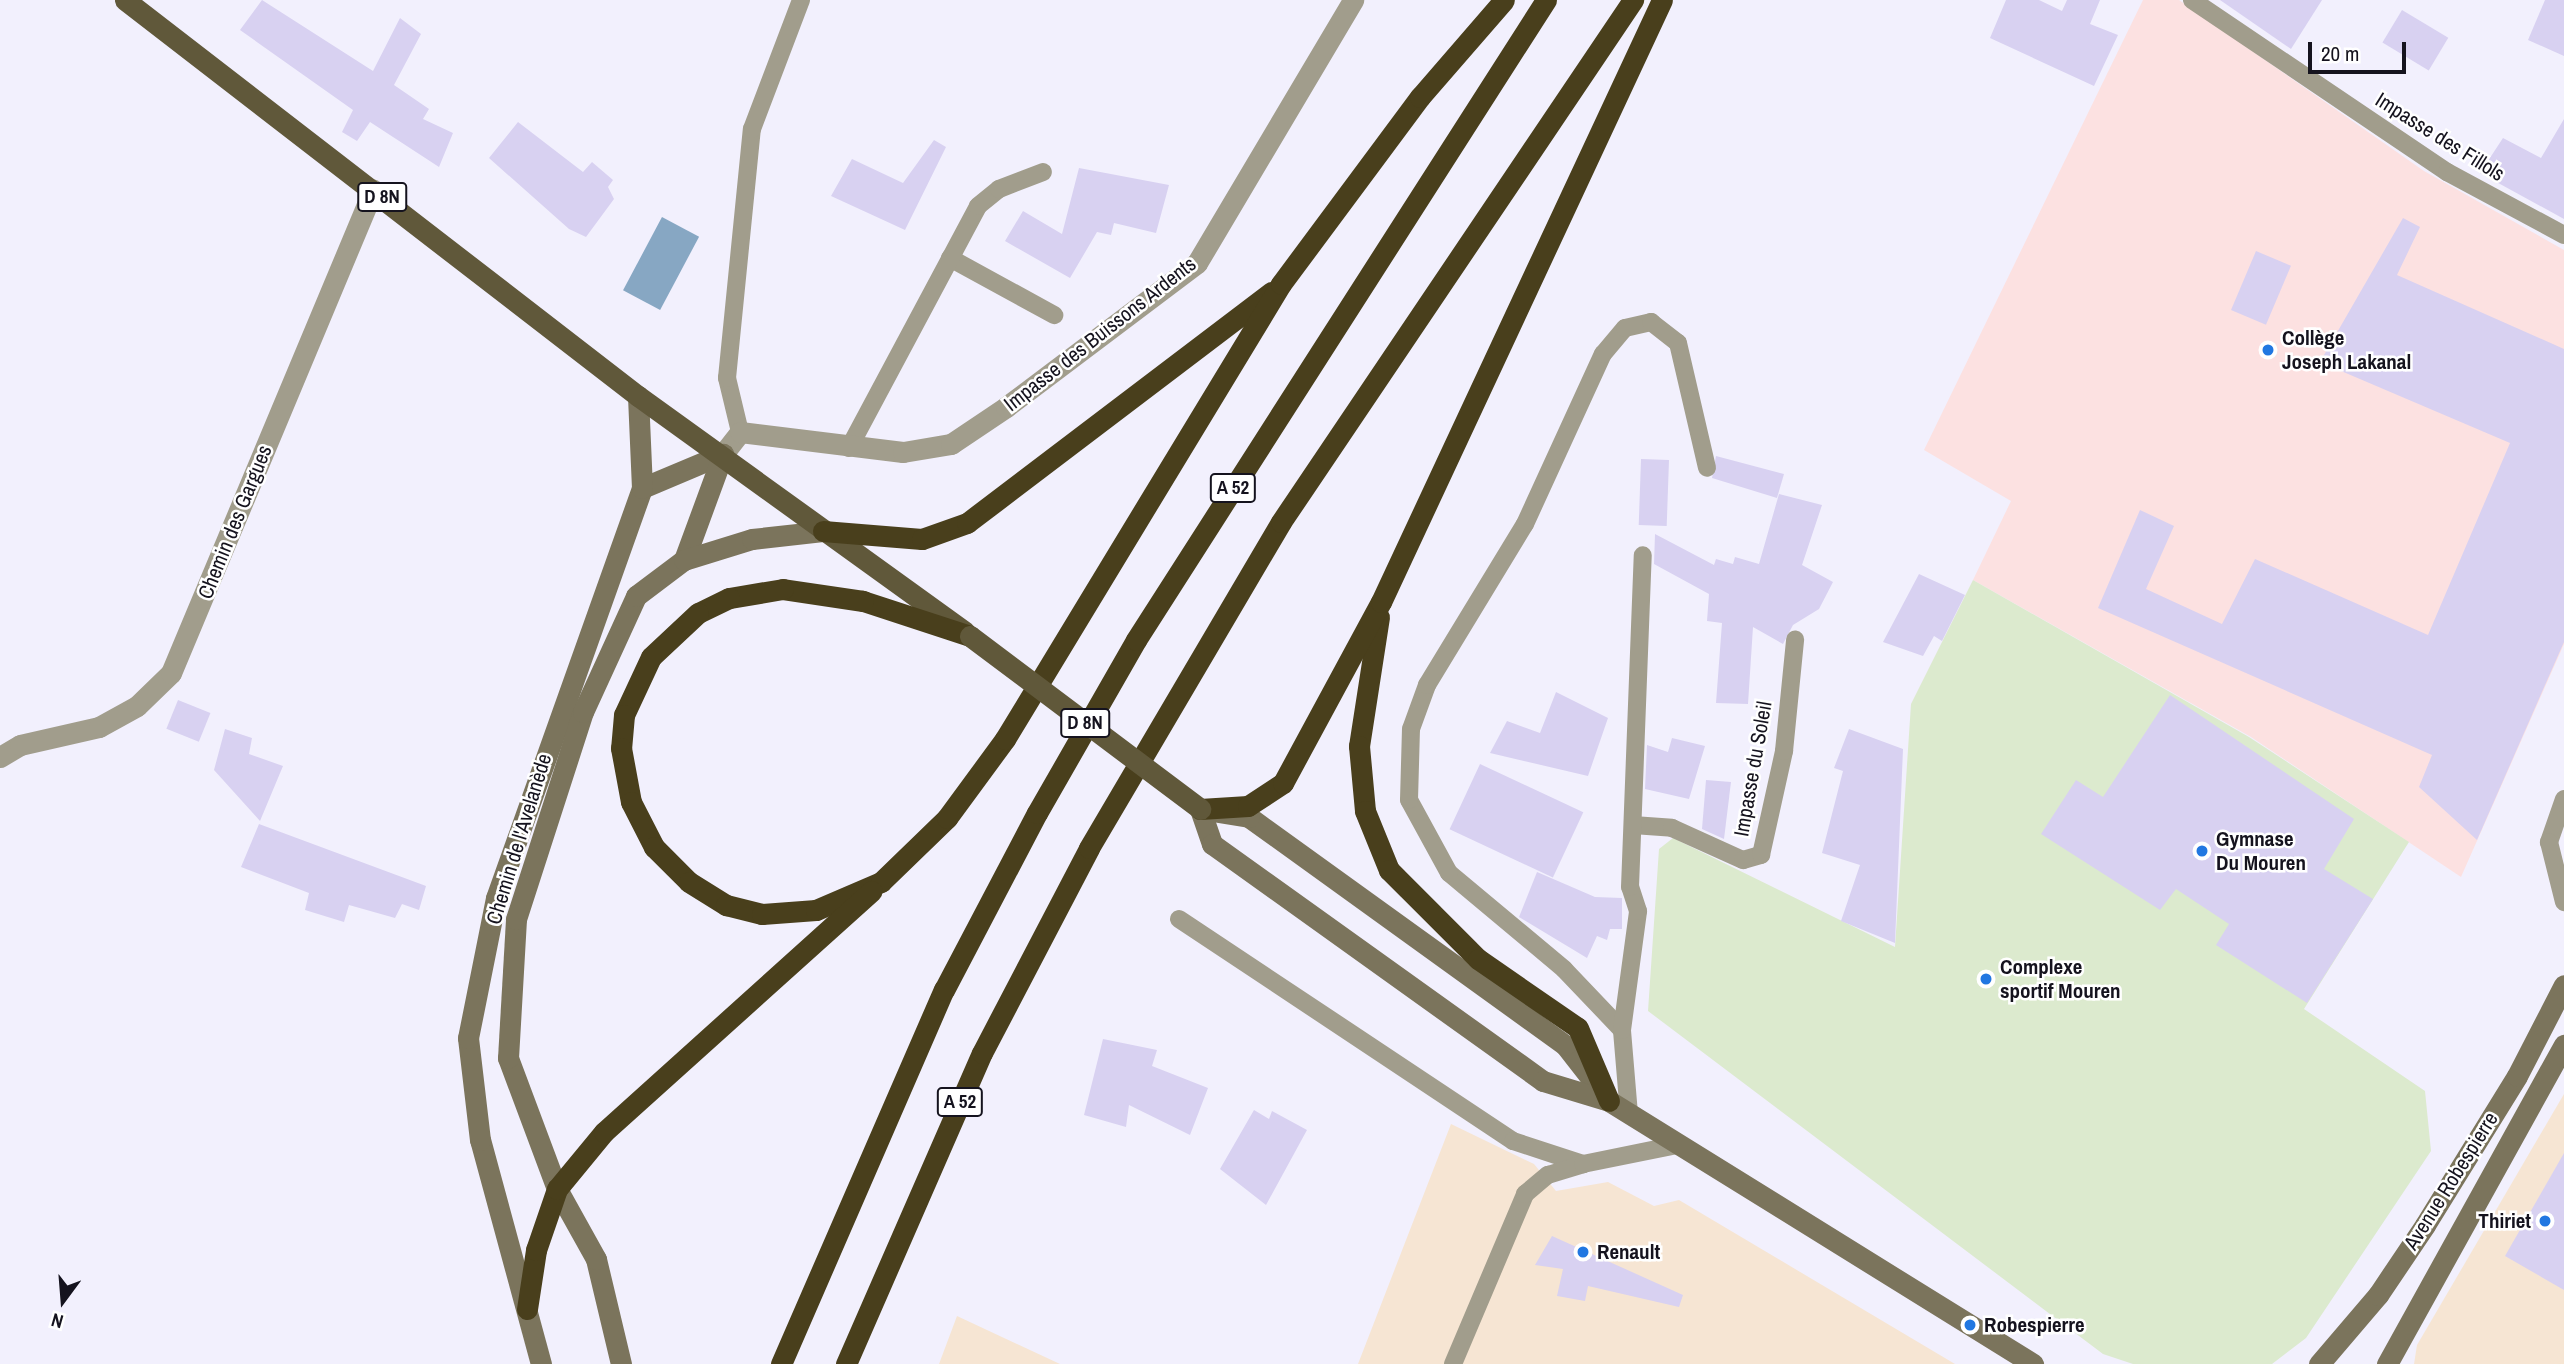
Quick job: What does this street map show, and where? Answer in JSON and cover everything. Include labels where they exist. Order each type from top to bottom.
[{"type":"highway","points":[[527,1309],[536,1250],[557,1189],[604,1132],[881,882],[947,818],[1005,739],[1281,284],[1420,97],[1504,0]]},
{"type":"highway","name":"A 52","points":[[781,1364],[944,990],[1037,813],[1136,640],[1546,0]]},
{"type":"highway","name":"A 52","points":[[846,1364],[982,1053],[1089,848],[1281,522],[1633,0]]},
{"type":"highway","points":[[1200,809],[1248,806],[1283,783],[1381,602],[1662,0]]},
{"type":"highway","points":[[823,531],[922,539],[967,523],[1281,284]]},
{"type":"highway","points":[[881,882],[816,910],[762,914],[726,905],[689,882],[654,847],[631,802],[621,748],[624,715],[651,657],[672,634],[729,598],[783,589],[863,601],[970,636]]},
{"type":"highway","points":[[1381,602],[1359,746],[1365,811],[1390,870],[1478,959],[1578,1028],[1609,1101]]},
{"type":"main road","name":"D 8N","points":[[125,0],[638,396],[723,454],[1200,809],[1249,817],[1565,1045],[1609,1101]]},
{"type":"main road","name":"Chemin de l'Avelanède","points":[[541,1364],[480,1140],[468,1038],[496,898],[642,488],[638,396]]},
{"type":"main road","points":[[642,488],[723,454]]},
{"type":"main road","points":[[684,560],[723,454]]},
{"type":"main road","name":"Chemin de l'Avelanède","points":[[621,1364],[596,1259],[557,1189],[508,1058],[516,919],[606,654],[636,596],[684,560],[752,539],[823,531]]},
{"type":"main road","name":"D 8N","points":[[1200,809],[1212,844],[1543,1081],[1609,1101],[2033,1364]]},
{"type":"main road","name":"Avenue Robespierre","points":[[2319,1364],[2378,1295],[2425,1225],[2517,1076],[2564,985]]},
{"type":"main road","name":"Avenue Robespierre","points":[[2387,1364],[2564,1045]]},
{"type":"street","name":"Impasse des Buissons Ardents","points":[[740,432],[849,448],[903,452],[951,443],[1197,263],[1353,0]]},
{"type":"street","name":"Chemin des Gargues","points":[[0,757],[20,745],[99,727],[144,700],[170,673],[373,190]]},
{"type":"street","points":[[723,454],[740,432]]},
{"type":"lane","points":[[740,432],[727,378],[752,129],[801,0]]},
{"type":"lane","name":"Impasse des Fillols","points":[[2192,0],[2447,172],[2564,235]]},
{"type":"lane","points":[[849,448],[978,206],[999,190],[1043,172]]},
{"type":"lane","points":[[950,258],[1054,315]]},
{"type":"lane","points":[[1622,1030],[1564,969],[1449,873],[1409,800],[1411,729],[1427,685],[1525,524],[1603,354],[1625,328],[1651,322],[1678,343],[1707,468]]},
{"type":"lane","points":[[1629,1114],[1622,1030],[1638,911],[1630,887],[1643,555]]},
{"type":"lane","name":"Impasse du Soleil","points":[[1633,825],[1671,828],[1743,860],[1761,855],[1784,751],[1795,640]]},
{"type":"lane","points":[[2564,799],[2549,842],[2564,902]]},
{"type":"lane","points":[[1179,919],[1513,1141],[1583,1164]]},
{"type":"lane","points":[[1453,1364],[1525,1194],[1548,1175],[1583,1164],[1676,1145]]},
{"type":"shaded area","name":"Collège Joseph Lakanal","points":[[2143,0],[2179,0],[2424,171],[2564,250],[2564,644],[2461,877],[2251,737],[1973,580],[2011,501],[1924,450]]},
{"type":"shaded area","points":[[2564,1094],[2564,1364],[2414,1364],[2417,1345]]},
{"type":"shaded area","name":"Renault","points":[[1451,1124],[1534,1164],[1556,1191],[1608,1182],[1654,1206],[1679,1200],[1955,1364],[1358,1364]]},
{"type":"shaded area","points":[[957,1316],[1060,1364],[939,1364]]},
{"type":"green space","name":"Complexe sportif Mouren","points":[[1973,580],[2249,737],[2409,842],[2304,1009],[2425,1091],[2431,1151],[2306,1338],[2272,1364],[2133,1364],[2103,1354],[1648,1011],[1659,849],[1673,838],[1895,947],[1911,704]]},
{"type":"water","points":[[662,217],[699,237],[660,310],[623,290]]},
{"type":"building","points":[[262,0],[373,71],[400,18],[421,34],[394,85],[429,109],[423,119],[453,133],[439,167],[370,122],[357,141],[342,132],[353,110],[240,30]]},
{"type":"building","points":[[2006,0],[2039,0],[2062,11],[2067,0],[2100,0],[2090,24],[2118,35],[2094,86],[1990,38]]},
{"type":"building","points":[[2220,0],[2322,0],[2291,49]]},
{"type":"building","points":[[2545,0],[2564,0],[2564,56],[2528,40]]},
{"type":"building","points":[[2402,10],[2448,38],[2429,70],[2382,43]]},
{"type":"building","points":[[2564,119],[2564,219],[2480,173],[2503,138],[2541,158]]},
{"type":"building","points":[[518,122],[583,172],[592,162],[613,180],[608,187],[614,199],[586,237],[569,229],[489,158]]},
{"type":"building","points":[[934,140],[946,147],[905,230],[831,196],[852,159],[903,183]]},
{"type":"building","points":[[1079,168],[1169,185],[1156,233],[1114,223],[1111,235],[1097,232],[1070,278],[1005,241],[1023,211],[1062,234]]},
{"type":"building","points":[[2403,218],[2420,227],[2397,275],[2564,349],[2564,642],[2477,840],[2419,787],[2432,755],[2098,608],[2140,510],[2174,526],[2146,589],[2222,624],[2255,559],[2428,635],[2510,443],[2320,362]]},
{"type":"building","points":[[2256,251],[2291,266],[2266,325],[2231,310]]},
{"type":"building","points":[[1716,456],[1784,474],[1777,498],[1712,478]]},
{"type":"building","points":[[1641,459],[1669,460],[1667,526],[1639,525]]},
{"type":"building","points":[[1779,494],[1822,505],[1802,565],[1833,582],[1819,609],[1793,625],[1783,644],[1753,627],[1748,704],[1716,703],[1722,623],[1707,621],[1709,594],[1654,564],[1655,534],[1714,565],[1716,559],[1733,564],[1735,557],[1759,564]]},
{"type":"building","points":[[1919,574],[1965,595],[1942,641],[1934,636],[1923,656],[1883,642]]},
{"type":"building","points":[[1556,692],[1608,718],[1588,776],[1490,753],[1507,721],[1540,733]]},
{"type":"building","name":"Gymnase Du Mouren","points":[[2170,695],[2354,819],[2324,869],[2373,899],[2307,1003],[2216,945],[2229,924],[2176,889],[2160,910],[2041,834],[2076,780],[2103,797]]},
{"type":"building","points":[[178,700],[210,713],[199,742],[166,729]]},
{"type":"building","points":[[225,729],[252,738],[249,754],[283,766],[260,821],[214,770]]},
{"type":"building","points":[[1849,729],[1903,749],[1895,943],[1841,921],[1860,865],[1822,853],[1843,771],[1834,768]]},
{"type":"building","points":[[1672,738],[1705,746],[1689,799],[1645,789],[1647,745],[1668,752]]},
{"type":"building","points":[[1480,764],[1583,812],[1553,877],[1450,829]]},
{"type":"building","points":[[1706,780],[1731,782],[1724,839],[1702,829]]},
{"type":"building","points":[[259,824],[426,886],[419,910],[402,904],[395,918],[349,905],[344,922],[305,910],[309,893],[241,867]]},
{"type":"building","points":[[1537,872],[1595,897],[1622,898],[1622,929],[1610,929],[1607,940],[1597,936],[1587,958],[1519,917]]},
{"type":"building","points":[[1103,1039],[1157,1050],[1152,1066],[1208,1088],[1190,1135],[1129,1105],[1126,1127],[1084,1115]]},
{"type":"building","points":[[1254,1110],[1269,1119],[1272,1111],[1307,1130],[1266,1205],[1220,1169]]},
{"type":"building","name":"Thiriet","points":[[2564,1153],[2564,1290],[2505,1256]]},
{"type":"building","points":[[1552,1236],[1683,1295],[1679,1307],[1588,1286],[1585,1301],[1557,1296],[1563,1269],[1535,1265]]},
{"type":"place","name":"Collège Joseph Lakanal","points":[[2268,350]]},
{"type":"place","name":"Gymnase Du Mouren","points":[[2202,851]]},
{"type":"place","name":"Complexe sportif Mouren","points":[[1986,979]]},
{"type":"place","name":"Thiriet","points":[[2545,1221]]},
{"type":"place","name":"Renault","points":[[1583,1252]]},
{"type":"place","name":"Robespierre","points":[[1970,1325]]}]
